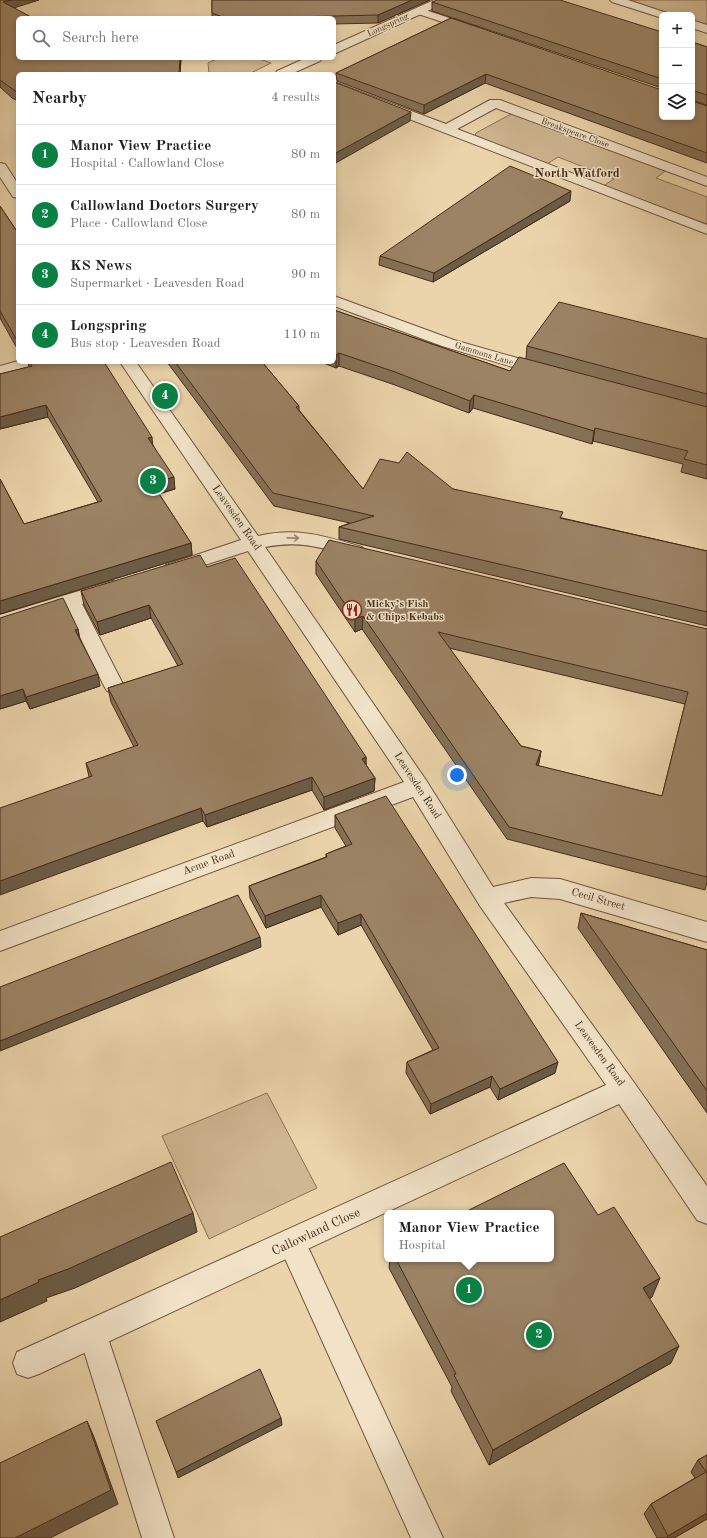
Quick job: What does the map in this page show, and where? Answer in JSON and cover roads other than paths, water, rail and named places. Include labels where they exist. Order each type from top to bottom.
[{"type":"street","name":"Longspring","points":[[336,49],[443,0]]},
{"type":"street","points":[[616,0],[659,14]]},
{"type":"street","points":[[695,25],[707,29]]},
{"type":"street","points":[[293,72],[313,60]]},
{"type":"street","points":[[336,87],[707,230]]},
{"type":"street","name":"Breakspeare Close","points":[[447,129],[495,103],[707,182]]},
{"type":"street","points":[[0,167],[15,185],[0,194]]},
{"type":"street","name":"Gammons Lane","points":[[336,302],[448,343],[554,374]]},
{"type":"street","points":[[0,371],[26,364]]},
{"type":"street","name":"Leavesden Road","points":[[129,364],[254,544],[418,786],[488,899],[624,1089],[707,1210]]},
{"type":"street","points":[[159,573],[254,544],[283,538],[296,537],[373,555]]},
{"type":"street","points":[[0,622],[129,582]]},
{"type":"street","name":"Acme Road","points":[[0,941],[418,786]]},
{"type":"street","name":"Cecil Street","points":[[488,899],[523,887],[560,889],[707,932]]},
{"type":"street","name":"Callowland Close","points":[[28,1363],[93,1335],[593,1105],[624,1089]]},
{"type":"lane","points":[[419,11],[486,34]]},
{"type":"lane","points":[[71,600],[114,686]]},
{"type":"lane","points":[[292,1243],[427,1538]]},
{"type":"lane","points":[[93,1335],[158,1538]]},
{"type":"place","name":"Longspring","points":[[165,396]]},
{"type":"place","name":"KS News","points":[[153,481]]},
{"type":"place","name":"Micky’s Fish & Chips Kebabs","points":[[352,610]]},
{"type":"place","name":"Manor View Practice","points":[[469,1290]]},
{"type":"place","name":"Callowland Doctors Surgery","points":[[539,1335]]},
{"type":"district","name":"North Watford","points":[[577,173]]}]
